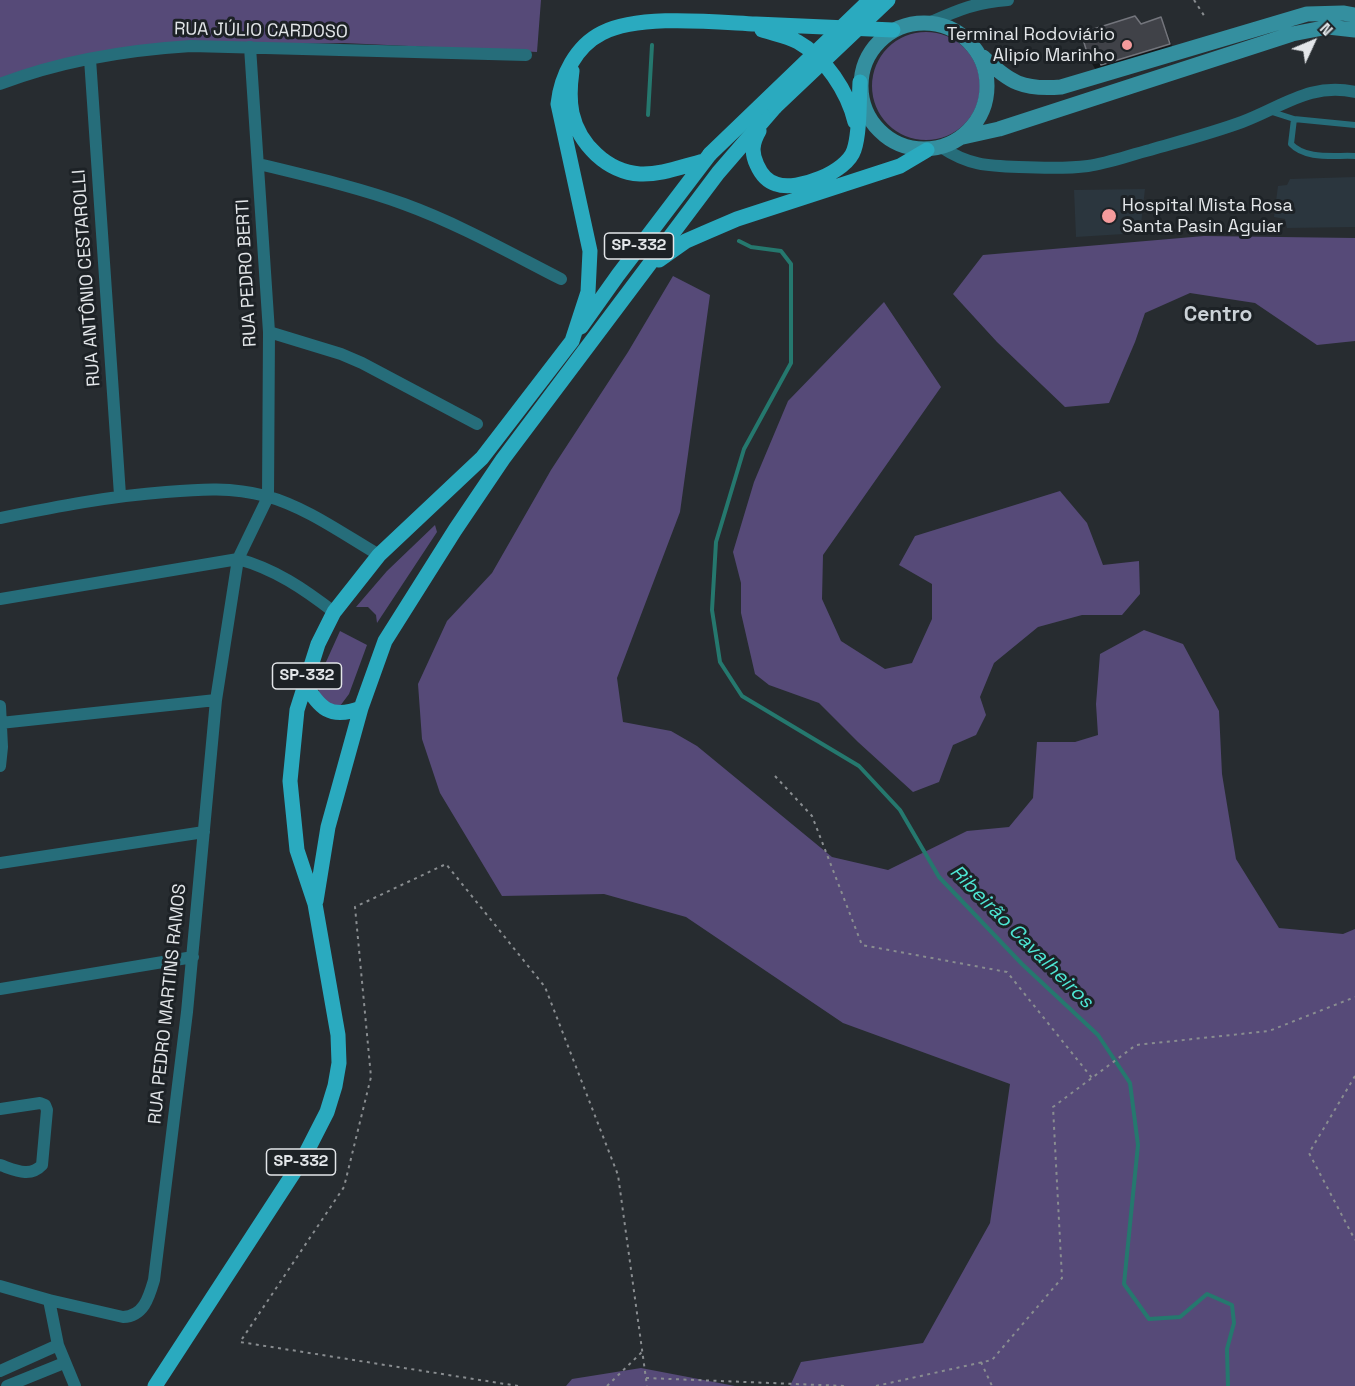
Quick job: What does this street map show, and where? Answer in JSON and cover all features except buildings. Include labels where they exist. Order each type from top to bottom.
[{"type":"main road","name":"SP-332","points":[[155,1386],[304,1157],[327,1112],[335,1086],[339,1063],[338,1035],[315,904],[297,850],[290,781],[297,710],[304,682],[318,644],[334,612],[379,555],[482,458],[707,158],[870,0]]},
{"type":"main road","name":"SP-332","points":[[315,904],[328,827],[361,708],[381,651],[455,530],[503,459],[729,159],[775,107],[888,0]]},
{"type":"main road","points":[[572,341],[588,292],[590,251],[558,104],[562,81],[579,52],[590,41],[607,31],[639,22],[742,23],[893,30]]},
{"type":"main road","points":[[742,23],[798,42],[826,68],[846,97],[853,112],[857,131]]},
{"type":"main road","points":[[573,62],[570,91],[572,113],[579,132],[603,161],[617,168],[639,174],[657,173],[707,158]]},
{"type":"main road","points":[[775,107],[754,139],[752,147],[761,174],[778,185],[788,186],[815,180],[844,166],[854,151],[857,131],[865,115],[860,82]]},
{"type":"main road","points":[[846,97],[865,115]]},
{"type":"main road","points":[[639,278],[668,252],[686,241],[737,219],[900,166],[934,148]]},
{"type":"main road","name":"SP-332","points":[[304,682],[321,707],[330,712],[340,713],[361,708]]},
{"type":"street","points":[[931,22],[965,7],[1008,0]]},
{"type":"street","points":[[860,82],[865,61],[876,43],[893,30],[911,23],[931,22],[950,27],[966,38],[1007,79],[1037,87],[1061,87],[1307,14],[1355,15]]},
{"type":"street","points":[[934,148],[1292,34],[1328,27],[1355,30]]},
{"type":"street","name":"RUA JÚLIO CARDOSO","points":[[0,84],[45,69],[159,48],[250,47],[526,55]]},
{"type":"street","name":"RUA PEDRO BERTI","points":[[250,47],[269,332],[268,497]]},
{"type":"street","points":[[963,137],[976,124],[987,98],[986,70],[979,53]]},
{"type":"street","name":"RUA ANTÔNIO CESTAROLLI","points":[[90,59],[120,495]]},
{"type":"street","points":[[865,115],[886,137],[905,147],[934,148],[975,164],[1058,168],[1090,165],[1218,131],[1306,93],[1342,89],[1355,92]]},
{"type":"street","points":[[259,164],[358,189],[404,204],[450,223],[561,279]]},
{"type":"street","points":[[269,332],[341,354],[362,363],[477,424]]},
{"type":"street","points":[[0,518],[120,495],[227,489],[268,497],[308,513],[379,555]]},
{"type":"street","name":"RUA PEDRO MARTINS RAMOS","points":[[49,1300],[130,1317],[142,1308],[154,1280],[193,957],[216,700],[238,559],[268,497]]},
{"type":"street","points":[[0,599],[238,559],[273,570],[334,612]]},
{"type":"street","points":[[1,723],[216,700]]},
{"type":"street","points":[[0,706],[2,747],[0,766]]},
{"type":"street","points":[[0,863],[204,832]]},
{"type":"street","points":[[0,990],[193,957]]},
{"type":"street","points":[[0,1109],[40,1103],[45,1105],[47,1110],[42,1165],[38,1169],[24,1173],[0,1165]]},
{"type":"street","points":[[0,1286],[49,1300],[58,1346],[75,1386]]},
{"type":"street","points":[[0,1371],[58,1346]]},
{"type":"street","points":[[7,1386],[64,1363]]},
{"type":"lane","points":[[1268,110],[1294,119],[1355,125]]},
{"type":"lane","points":[[1294,119],[1291,144],[1298,151],[1310,154],[1355,156]]},
{"type":"path","points":[[1194,0],[1205,17]]},
{"type":"path","points":[[775,776],[812,816],[862,945],[1007,972],[1092,1078]]},
{"type":"path","points":[[518,1386],[240,1342],[344,1187],[371,1077],[355,907],[446,864],[545,987],[618,1175],[647,1386]]},
{"type":"path","points":[[876,1386],[992,1360],[1062,1278],[1053,1107],[1136,1045],[1269,1031],[1355,997]]},
{"type":"path","points":[[1355,1077],[1309,1153],[1355,1240]]},
{"type":"path","points":[[607,1386],[642,1352]]},
{"type":"path","points":[[981,1362],[992,1386]]},
{"type":"path","points":[[646,1378],[845,1386]]},
{"type":"shaded area","points":[[0,0],[541,0],[537,52],[344,43],[119,48],[0,83]]},
{"type":"shaded area","points":[[926,32],[947,36],[964,48],[976,65],[980,86],[976,107],[964,124],[947,136],[926,140],[905,136],[888,124],[876,107],[872,86],[876,65],[888,48],[905,36]]},
{"type":"shaded area","points":[[1355,177],[1355,227],[1287,228],[1285,219],[1274,217],[1278,186],[1287,185],[1290,179]]},
{"type":"shaded area","name":"Hospital Mista Rosa Santa Pasin Aguiar","points":[[1145,189],[1140,233],[1076,237],[1074,190]]},
{"type":"shaded area","points":[[1204,236],[1355,238],[1355,341],[1317,345],[1255,303],[1190,293],[1145,313],[1109,403],[1065,407],[997,342],[953,294],[983,255]]},
{"type":"shaded area","points":[[673,276],[710,295],[680,512],[617,678],[623,722],[671,731],[697,746],[832,857],[888,870],[967,831],[1009,827],[1033,798],[1037,742],[1075,742],[1098,735],[1096,704],[1100,654],[1144,630],[1183,644],[1219,711],[1222,774],[1236,859],[1279,928],[1343,934],[1355,929],[1355,1386],[790,1386],[801,1362],[923,1343],[990,1223],[1010,1084],[843,1023],[686,917],[604,894],[502,896],[440,793],[422,739],[418,684],[447,621],[492,573],[551,470],[628,352]]},
{"type":"shaded area","points":[[884,302],[941,387],[823,555],[822,599],[841,641],[885,669],[912,663],[932,619],[932,584],[899,565],[915,536],[1060,491],[1087,523],[1103,565],[1139,561],[1140,594],[1122,615],[1082,615],[1038,627],[994,663],[980,697],[986,715],[976,735],[953,745],[939,782],[913,792],[819,703],[769,685],[755,674],[741,613],[741,583],[733,552],[754,482],[788,401]]},
{"type":"shaded area","points":[[435,525],[437,532],[377,623],[376,615],[368,607],[356,607],[387,571]]},
{"type":"shaded area","points":[[340,631],[367,645],[349,694],[340,706],[324,703],[318,696],[321,673]]},
{"type":"shaded area","points":[[641,1368],[735,1386],[566,1386],[572,1379]]},
{"type":"waterway","name":"Ribeirão Cavalheiros","points":[[648,115],[652,45]]},
{"type":"waterway","name":"Ribeirão Cavalheiros","points":[[739,241],[751,247],[781,251],[791,264],[791,363],[744,449],[716,542],[712,610],[720,662],[742,696],[859,766],[900,810],[939,877],[1022,964],[1098,1035],[1130,1083],[1138,1145],[1124,1284],[1149,1319],[1180,1317],[1207,1294],[1232,1305],[1234,1323],[1227,1349],[1228,1386]]},
{"type":"place","name":"Terminal Rodoviário Alipío Marinho","points":[[1127,45]]},
{"type":"place","name":"Hospital Mista Rosa Santa Pasin Aguiar","points":[[1109,216]]},
{"type":"district","name":"Centro","points":[[1218,315]]}]
